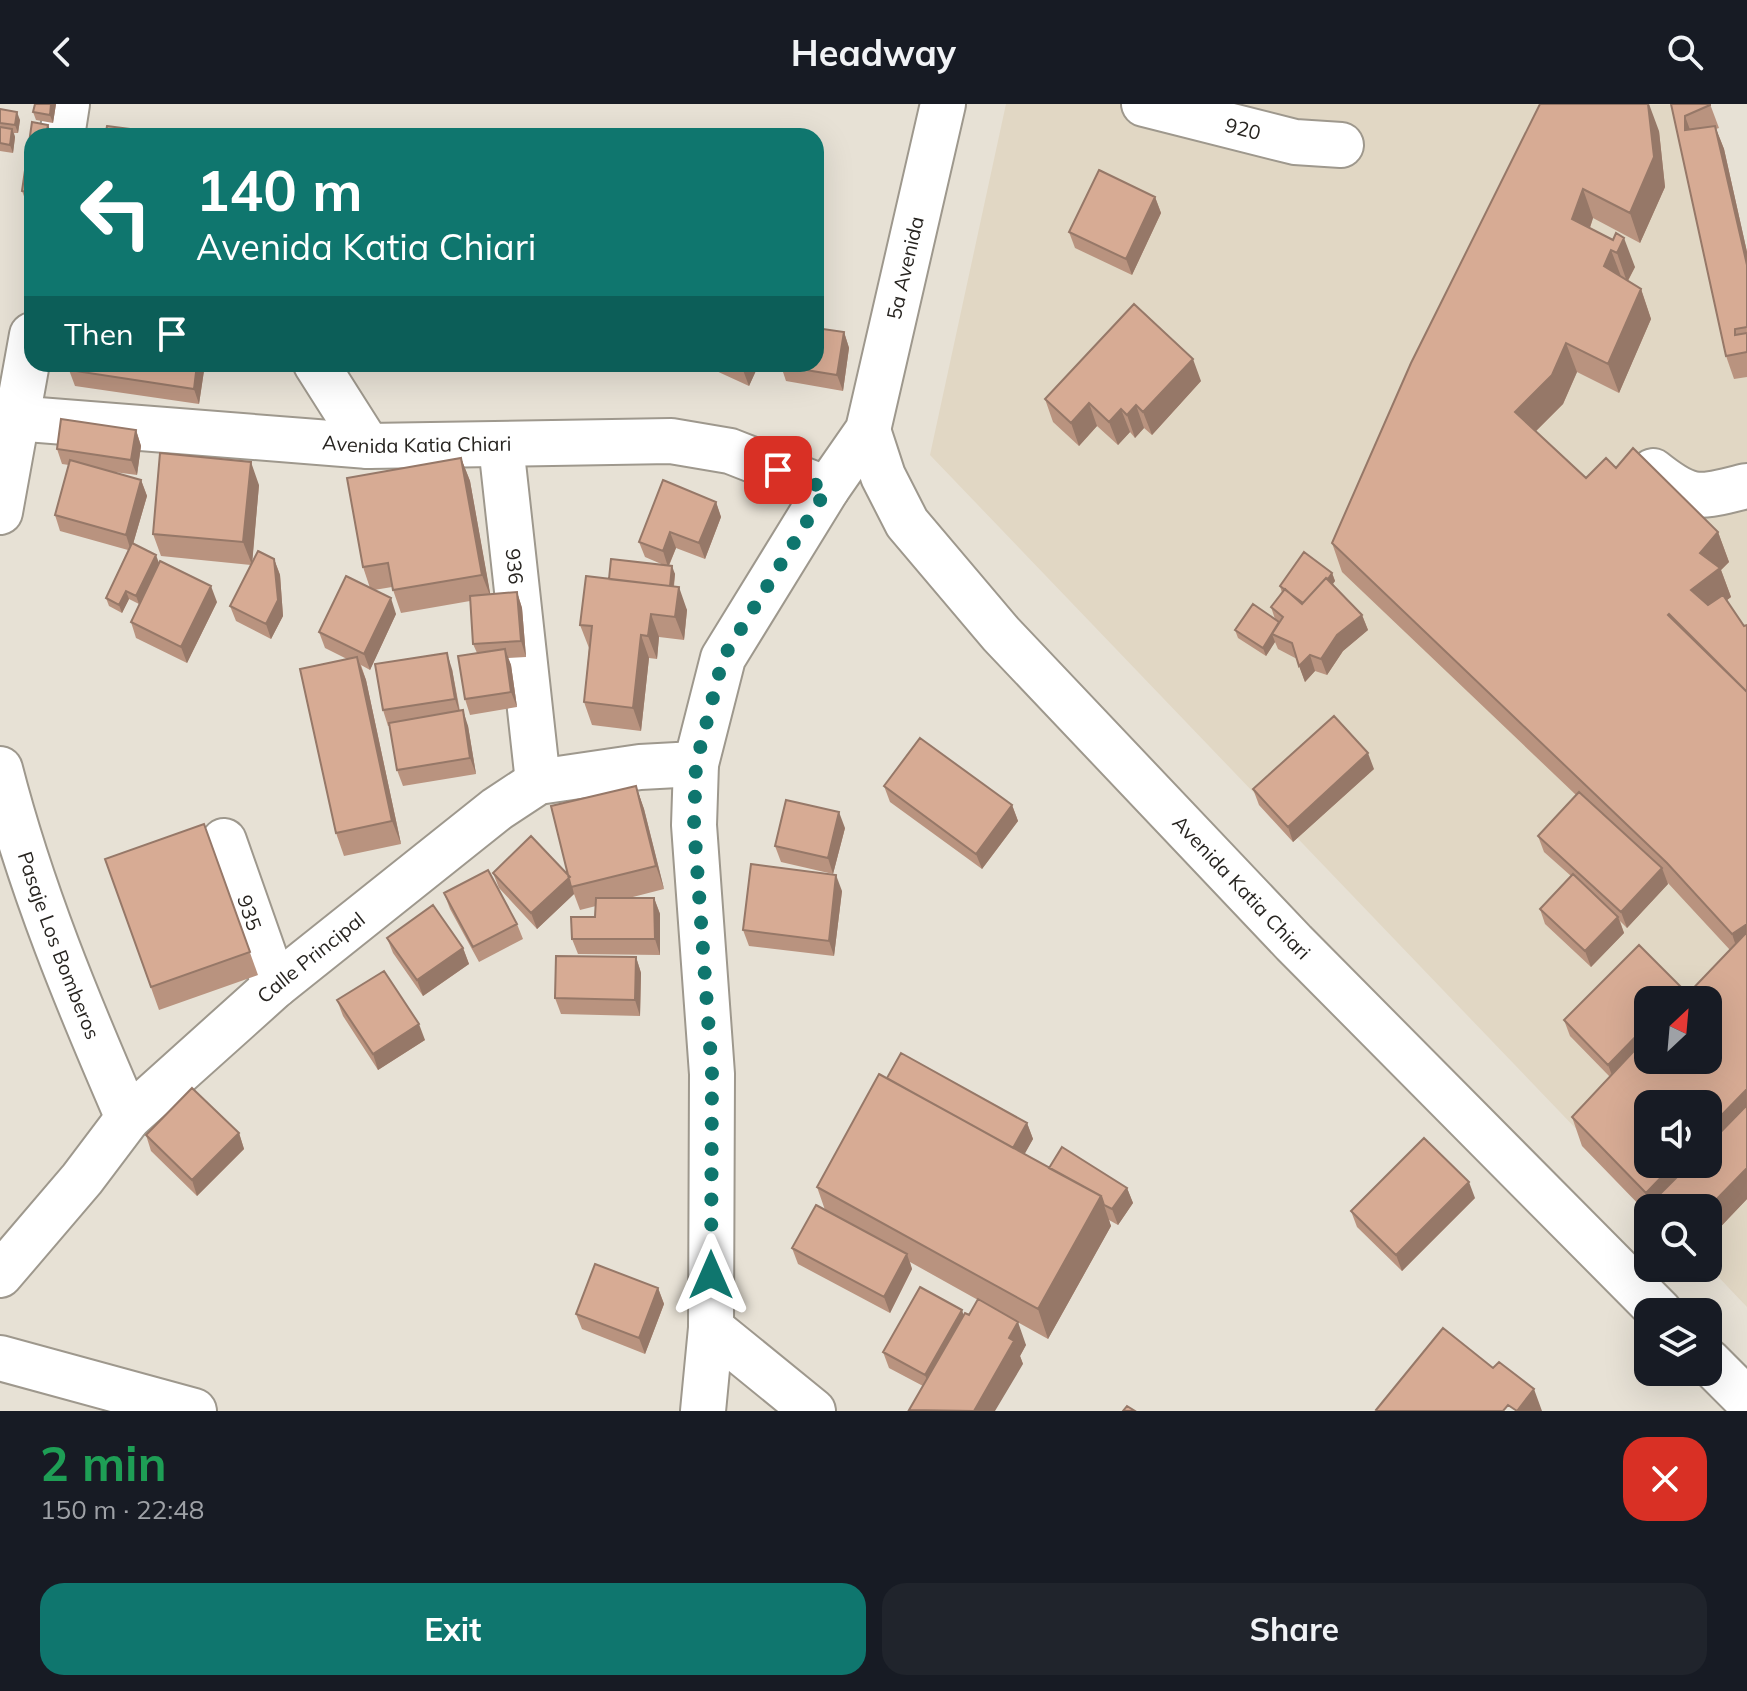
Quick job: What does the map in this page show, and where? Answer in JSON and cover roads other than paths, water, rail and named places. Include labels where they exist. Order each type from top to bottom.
[{"type":"street","points":[[63,128],[67,104]]},
{"type":"street","name":"5a Avenida","points":[[868,430],[943,104]]},
{"type":"street","name":"920","points":[[1144,104],[1295,142],[1341,145]]},
{"type":"street","points":[[0,512],[10,418],[24,365]]},
{"type":"street","points":[[321,372],[363,436]]},
{"type":"street","name":"Avenida Katia Chiari","points":[[10,418],[501,445],[671,441],[730,451],[827,489]]},
{"type":"street","points":[[703,1411],[711,1328],[712,1074],[694,825],[696,764],[723,658],[827,489],[868,430]]},
{"type":"street","name":"Avenida Katia Chiari","points":[[868,430],[883,476],[907,523],[1011,645],[1294,943],[1646,1298]]},
{"type":"street","name":"936","points":[[501,445],[538,782]]},
{"type":"street","points":[[1653,471],[1679,491],[1701,496],[1747,486]]},
{"type":"street","name":"Calle Principal","points":[[0,1275],[82,1179],[128,1118],[275,986],[497,809],[538,782],[640,767],[696,764]]},
{"type":"street","name":"Pasaje Los Bomberos","points":[[0,769],[19,846],[59,958],[128,1118]]},
{"type":"street","name":"935","points":[[224,841],[275,986]]},
{"type":"street","points":[[711,1328],[813,1411]]},
{"type":"street","points":[[0,1358],[194,1411]]},
{"type":"street","points":[[1722,1375],[1747,1400]]}]
